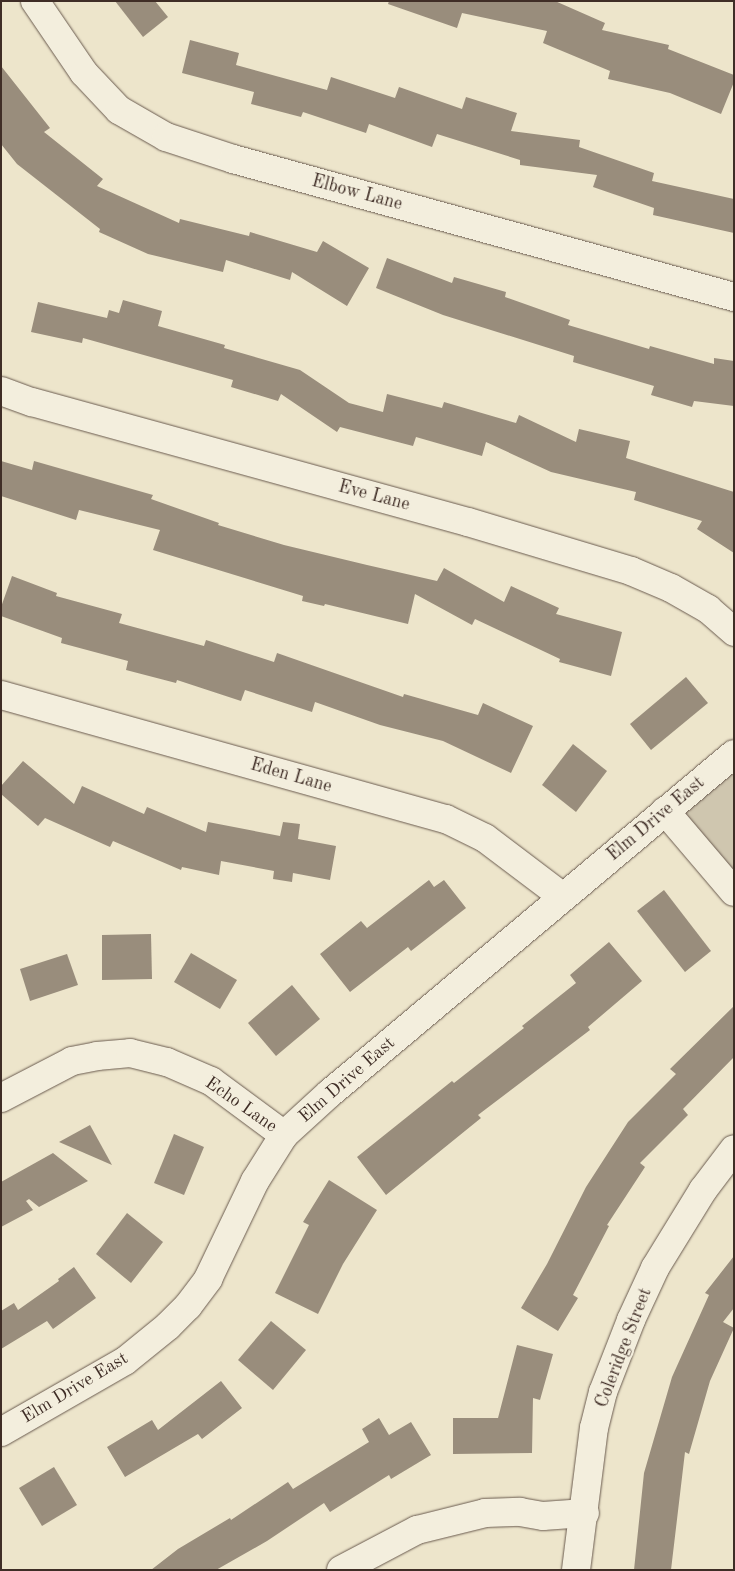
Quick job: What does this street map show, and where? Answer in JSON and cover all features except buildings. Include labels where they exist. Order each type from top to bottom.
[{"type":"street","name":"Elbow Lane","points":[[35,1],[90,80],[119,110],[166,137],[233,160],[734,297]]},
{"type":"street","name":"Eve Lane","points":[[1,391],[32,402],[468,522],[631,571],[671,588],[708,609],[734,632]]},
{"type":"street","name":"Eden Lane","points":[[1,694],[446,819],[485,838],[563,897]]},
{"type":"street","name":"Elm Drive East","points":[[1,1432],[125,1361],[168,1326],[188,1306],[208,1279],[255,1182],[284,1135],[330,1093],[734,754]]},
{"type":"street","points":[[665,811],[734,892]]},
{"type":"street","name":"Echo Lane","points":[[1,1098],[72,1061],[97,1056],[130,1053],[168,1062],[211,1081],[284,1135]]},
{"type":"street","name":"Coleridge Street","points":[[576,1570],[585,1513],[594,1428],[603,1392],[631,1320],[655,1268],[693,1205],[734,1149]]},
{"type":"street","points":[[342,1570],[417,1530],[485,1513],[520,1512],[543,1516],[585,1513]]},
{"type":"shaded area","points":[[734,760],[734,886],[671,812]]}]
